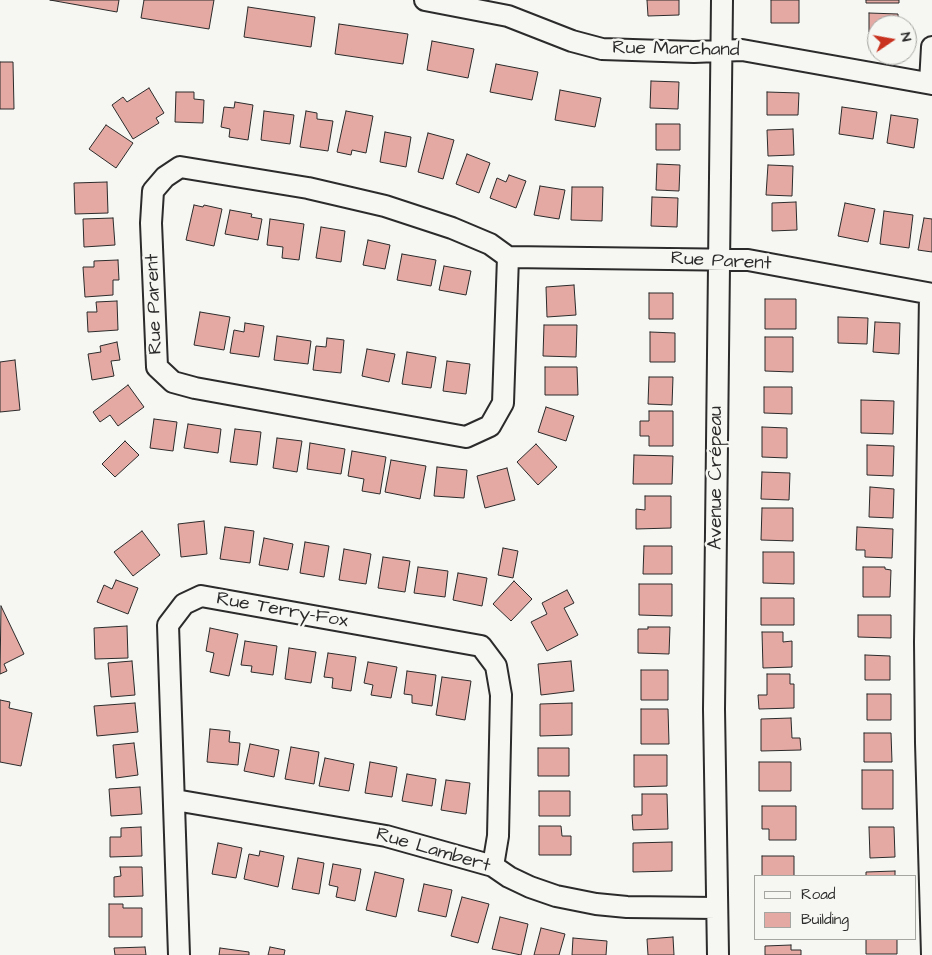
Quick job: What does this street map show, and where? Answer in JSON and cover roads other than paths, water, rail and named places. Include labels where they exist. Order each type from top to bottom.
[{"type":"street","name":"Rue Marchand","points":[[425,0],[508,8],[572,41],[602,48],[694,52],[742,50],[931,83]]},
{"type":"street","name":"Avenue Crépeau","points":[[718,955],[714,709],[722,0]]},
{"type":"street","points":[[931,83],[932,47]]},
{"type":"street","name":"Rue Parent","points":[[508,257],[503,403],[490,426],[466,437],[195,388],[173,382],[157,367],[151,223],[153,191],[165,177],[180,167],[308,188],[385,206],[452,228],[490,244],[508,257],[748,260],[931,294]]},
{"type":"street","points":[[931,294],[925,651],[932,955]]},
{"type":"street","name":"Rue Terry-Fox","points":[[179,955],[168,624],[184,604],[201,596],[481,646],[496,666],[501,695],[498,836],[493,866]]},
{"type":"street","name":"Rue Lambert","points":[[174,800],[386,836],[493,866],[530,888],[556,896],[596,904],[627,907],[716,908]]}]
